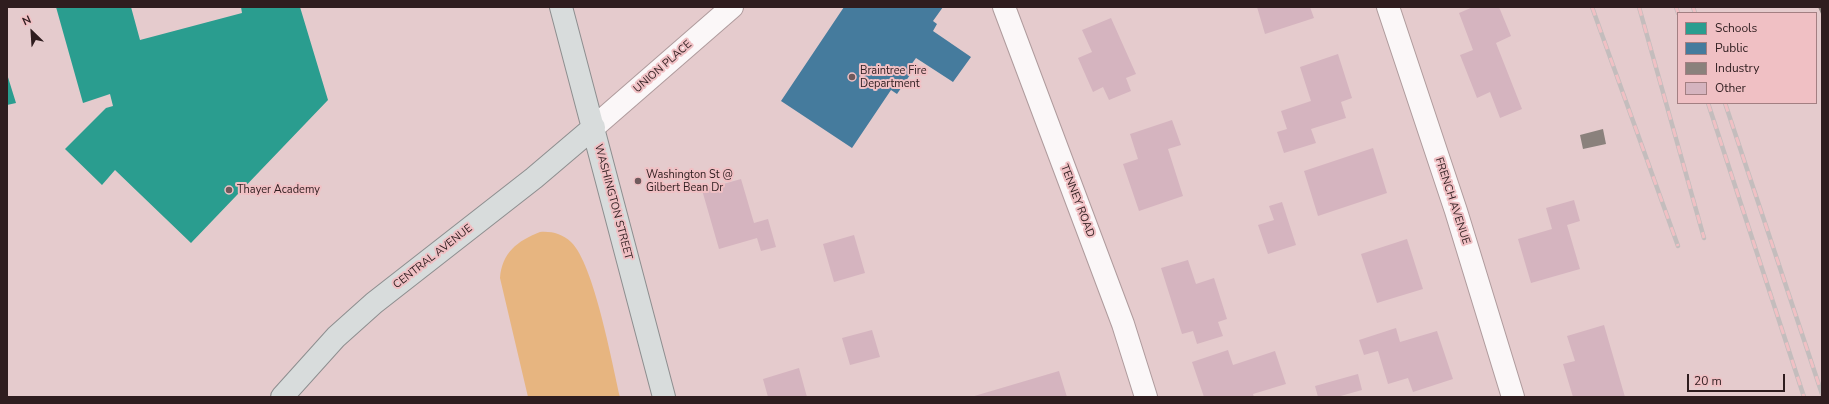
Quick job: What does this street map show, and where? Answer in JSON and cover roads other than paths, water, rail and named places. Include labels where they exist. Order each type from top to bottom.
[{"type":"main road","name":"WASHINGTON STREET","points":[[564,12],[664,397]]},
{"type":"main road","name":"CENTRAL AVENUE","points":[[282,397],[336,337],[374,303],[534,178],[594,127]]},
{"type":"street","name":"UNION PLACE","points":[[594,127],[732,7]]},
{"type":"street","name":"TENNEY ROAD","points":[[1004,7],[1123,324],[1146,397]]},
{"type":"street","name":"FRENCH AVENUE","points":[[1388,7],[1456,211],[1513,397]]},
{"type":"railway","points":[[1592,7],[1678,246]]},
{"type":"railway","points":[[1639,7],[1704,238]]},
{"type":"railway","points":[[1676,7],[1678,12]]},
{"type":"railway","points":[[1693,7],[1695,12]]},
{"type":"railway","points":[[1708,104],[1804,397]]},
{"type":"railway","points":[[1725,104],[1822,394]]},
{"type":"place","name":"Braintree Fire Department","points":[[852,77]]},
{"type":"place","name":"Washington St @ Gilbert Bean Dr","points":[[638,181]]},
{"type":"place","name":"Thayer Academy","points":[[229,190]]}]
